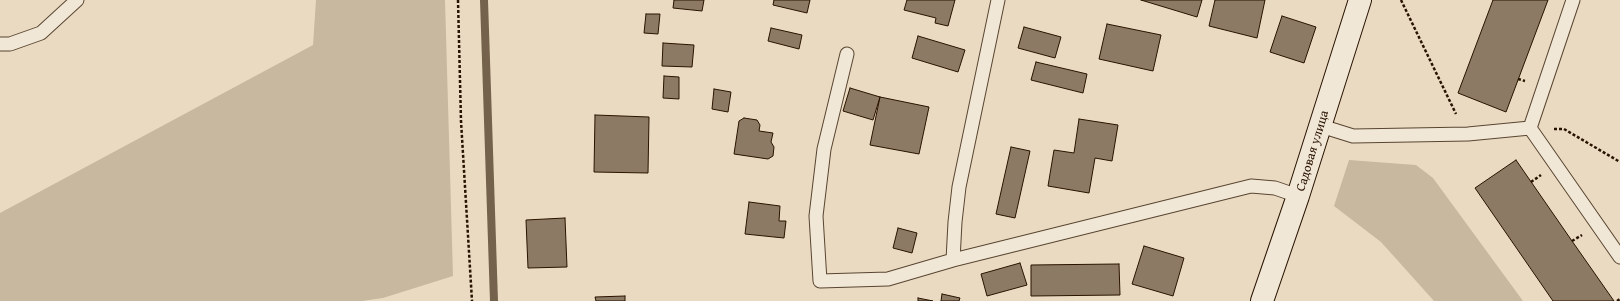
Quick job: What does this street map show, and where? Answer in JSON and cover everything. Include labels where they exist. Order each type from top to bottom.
[{"type":"main road","name":"Садовая улица","points":[[1262,301],[1321,126],[1360,0]]},
{"type":"lane","points":[[0,44],[10,44],[41,33],[77,0]]},
{"type":"lane","points":[[954,260],[955,222],[959,187],[998,0]]},
{"type":"lane","points":[[1530,128],[1573,0]]},
{"type":"lane","points":[[847,54],[824,148],[816,216],[820,281],[888,279],[954,260],[1251,186],[1275,188],[1298,196]]},
{"type":"lane","points":[[1321,126],[1353,136],[1468,134],[1530,128]]},
{"type":"lane","points":[[1530,128],[1620,257]]},
{"type":"path","points":[[458,0],[461,121],[472,301]]},
{"type":"path","points":[[1400,0],[1458,117],[1468,134]]},
{"type":"path","points":[[1550,128],[1564,129],[1620,162]]},
{"type":"shaded area","points":[[316,0],[445,0],[453,276],[383,298],[362,301],[0,301],[0,213],[313,45]]},
{"type":"shaded area","points":[[1349,160],[1416,165],[1433,178],[1523,301],[1434,301],[1381,242],[1334,206]]},
{"type":"building","points":[[674,0],[704,0],[702,11],[673,8]]},
{"type":"building","points":[[774,0],[810,0],[807,13],[773,5]]},
{"type":"building","points":[[907,0],[955,0],[948,26],[935,23],[936,18],[904,10]]},
{"type":"building","points":[[1141,0],[1202,0],[1197,17]]},
{"type":"building","points":[[1215,0],[1265,0],[1257,38],[1209,26]]},
{"type":"building","points":[[1493,0],[1548,0],[1506,112],[1458,93]]},
{"type":"building","points":[[646,14],[660,14],[658,34],[644,33]]},
{"type":"building","points":[[1282,16],[1316,27],[1304,63],[1270,52]]},
{"type":"building","points":[[1107,24],[1161,35],[1153,71],[1099,59]]},
{"type":"building","points":[[1024,27],[1061,37],[1055,58],[1018,48]]},
{"type":"building","points":[[771,28],[802,35],[799,49],[768,41]]},
{"type":"building","points":[[918,36],[965,50],[958,72],[912,58]]},
{"type":"building","points":[[663,43],[694,45],[692,67],[662,66]]},
{"type":"building","points":[[1036,62],[1087,74],[1083,93],[1031,80]]},
{"type":"building","points":[[664,76],[679,77],[679,99],[663,98]]},
{"type":"building","points":[[850,88],[880,97],[873,120],[843,111]]},
{"type":"building","points":[[714,89],[731,92],[728,112],[712,109]]},
{"type":"building","points":[[880,97],[929,107],[919,154],[870,145]]},
{"type":"building","points":[[595,115],[649,117],[648,173],[594,172]]},
{"type":"building","points":[[744,118],[757,120],[760,125],[759,131],[773,133],[771,142],[774,147],[773,156],[768,159],[734,154],[739,121]]},
{"type":"building","points":[[1079,119],[1118,125],[1112,161],[1095,158],[1089,193],[1048,186],[1054,150],[1074,153]]},
{"type":"building","points":[[1011,147],[1030,151],[1015,218],[996,214]]},
{"type":"building","points":[[1516,160],[1614,301],[1553,301],[1475,188]]},
{"type":"building","points":[[749,202],[780,206],[779,221],[786,221],[784,238],[745,234]]},
{"type":"building","points":[[565,218],[567,267],[528,268],[526,220]]},
{"type":"building","points":[[898,228],[917,233],[912,253],[893,248]]},
{"type":"building","points":[[1144,246],[1184,258],[1173,296],[1132,284]]},
{"type":"building","points":[[1020,263],[1027,285],[987,296],[981,274]]},
{"type":"building","points":[[1119,264],[1120,295],[1031,296],[1031,265]]},
{"type":"building","points":[[942,294],[960,298],[959,301],[941,301]]},
{"type":"building","points":[[625,296],[625,301],[596,301],[595,297]]},
{"type":"building","points":[[918,298],[933,301],[918,301]]},
{"type":"waterway","points":[[484,0],[494,301]]}]
